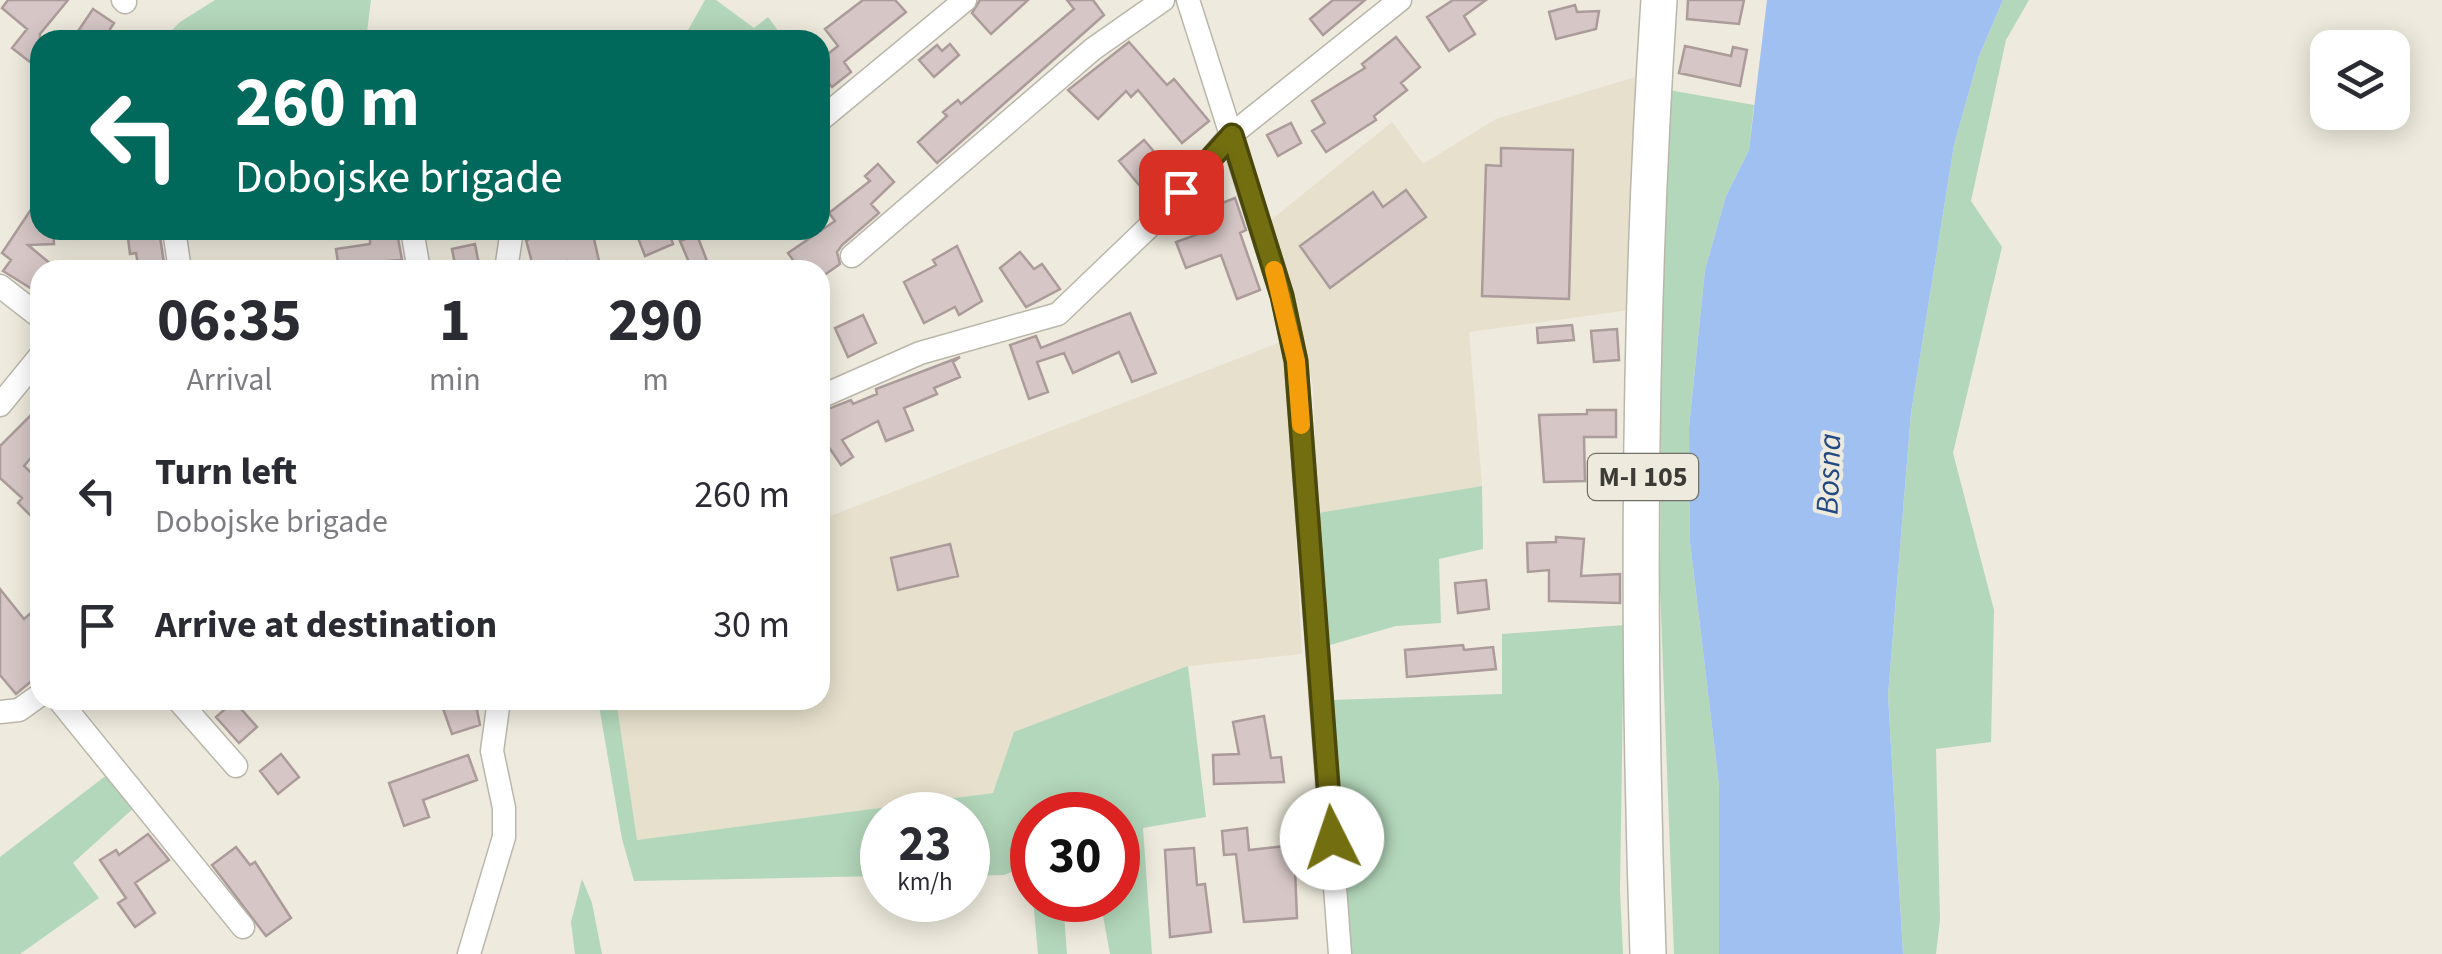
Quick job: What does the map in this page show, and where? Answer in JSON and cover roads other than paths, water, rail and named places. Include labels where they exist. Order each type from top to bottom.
[{"type":"main road","name":"M-I 105","points":[[1648,954],[1643,819],[1644,304],[1658,0]]},
{"type":"street","points":[[830,112],[965,0]]},
{"type":"street","points":[[852,256],[1093,50],[1163,0]]},
{"type":"street","points":[[1188,0],[1282,296],[1296,361],[1340,954]]},
{"type":"street","points":[[830,392],[920,352],[1058,314],[1093,284],[1232,135],[1400,0]]},
{"type":"street","points":[[0,286],[30,309]]},
{"type":"street","points":[[0,405],[30,368]]},
{"type":"street","points":[[0,712],[20,710],[30,702]]},
{"type":"street","points":[[67,710],[243,927]]},
{"type":"street","points":[[187,710],[236,766]]},
{"type":"street","points":[[468,954],[504,837],[504,808],[492,751],[498,710]]},
{"type":"water","name":"Bosna","points":[[1767,0],[2003,0],[1979,56],[1954,145],[1911,413],[1888,695],[1903,954],[1719,954],[1719,785],[1690,542],[1689,427],[1705,270],[1726,196],[1749,150]]}]
